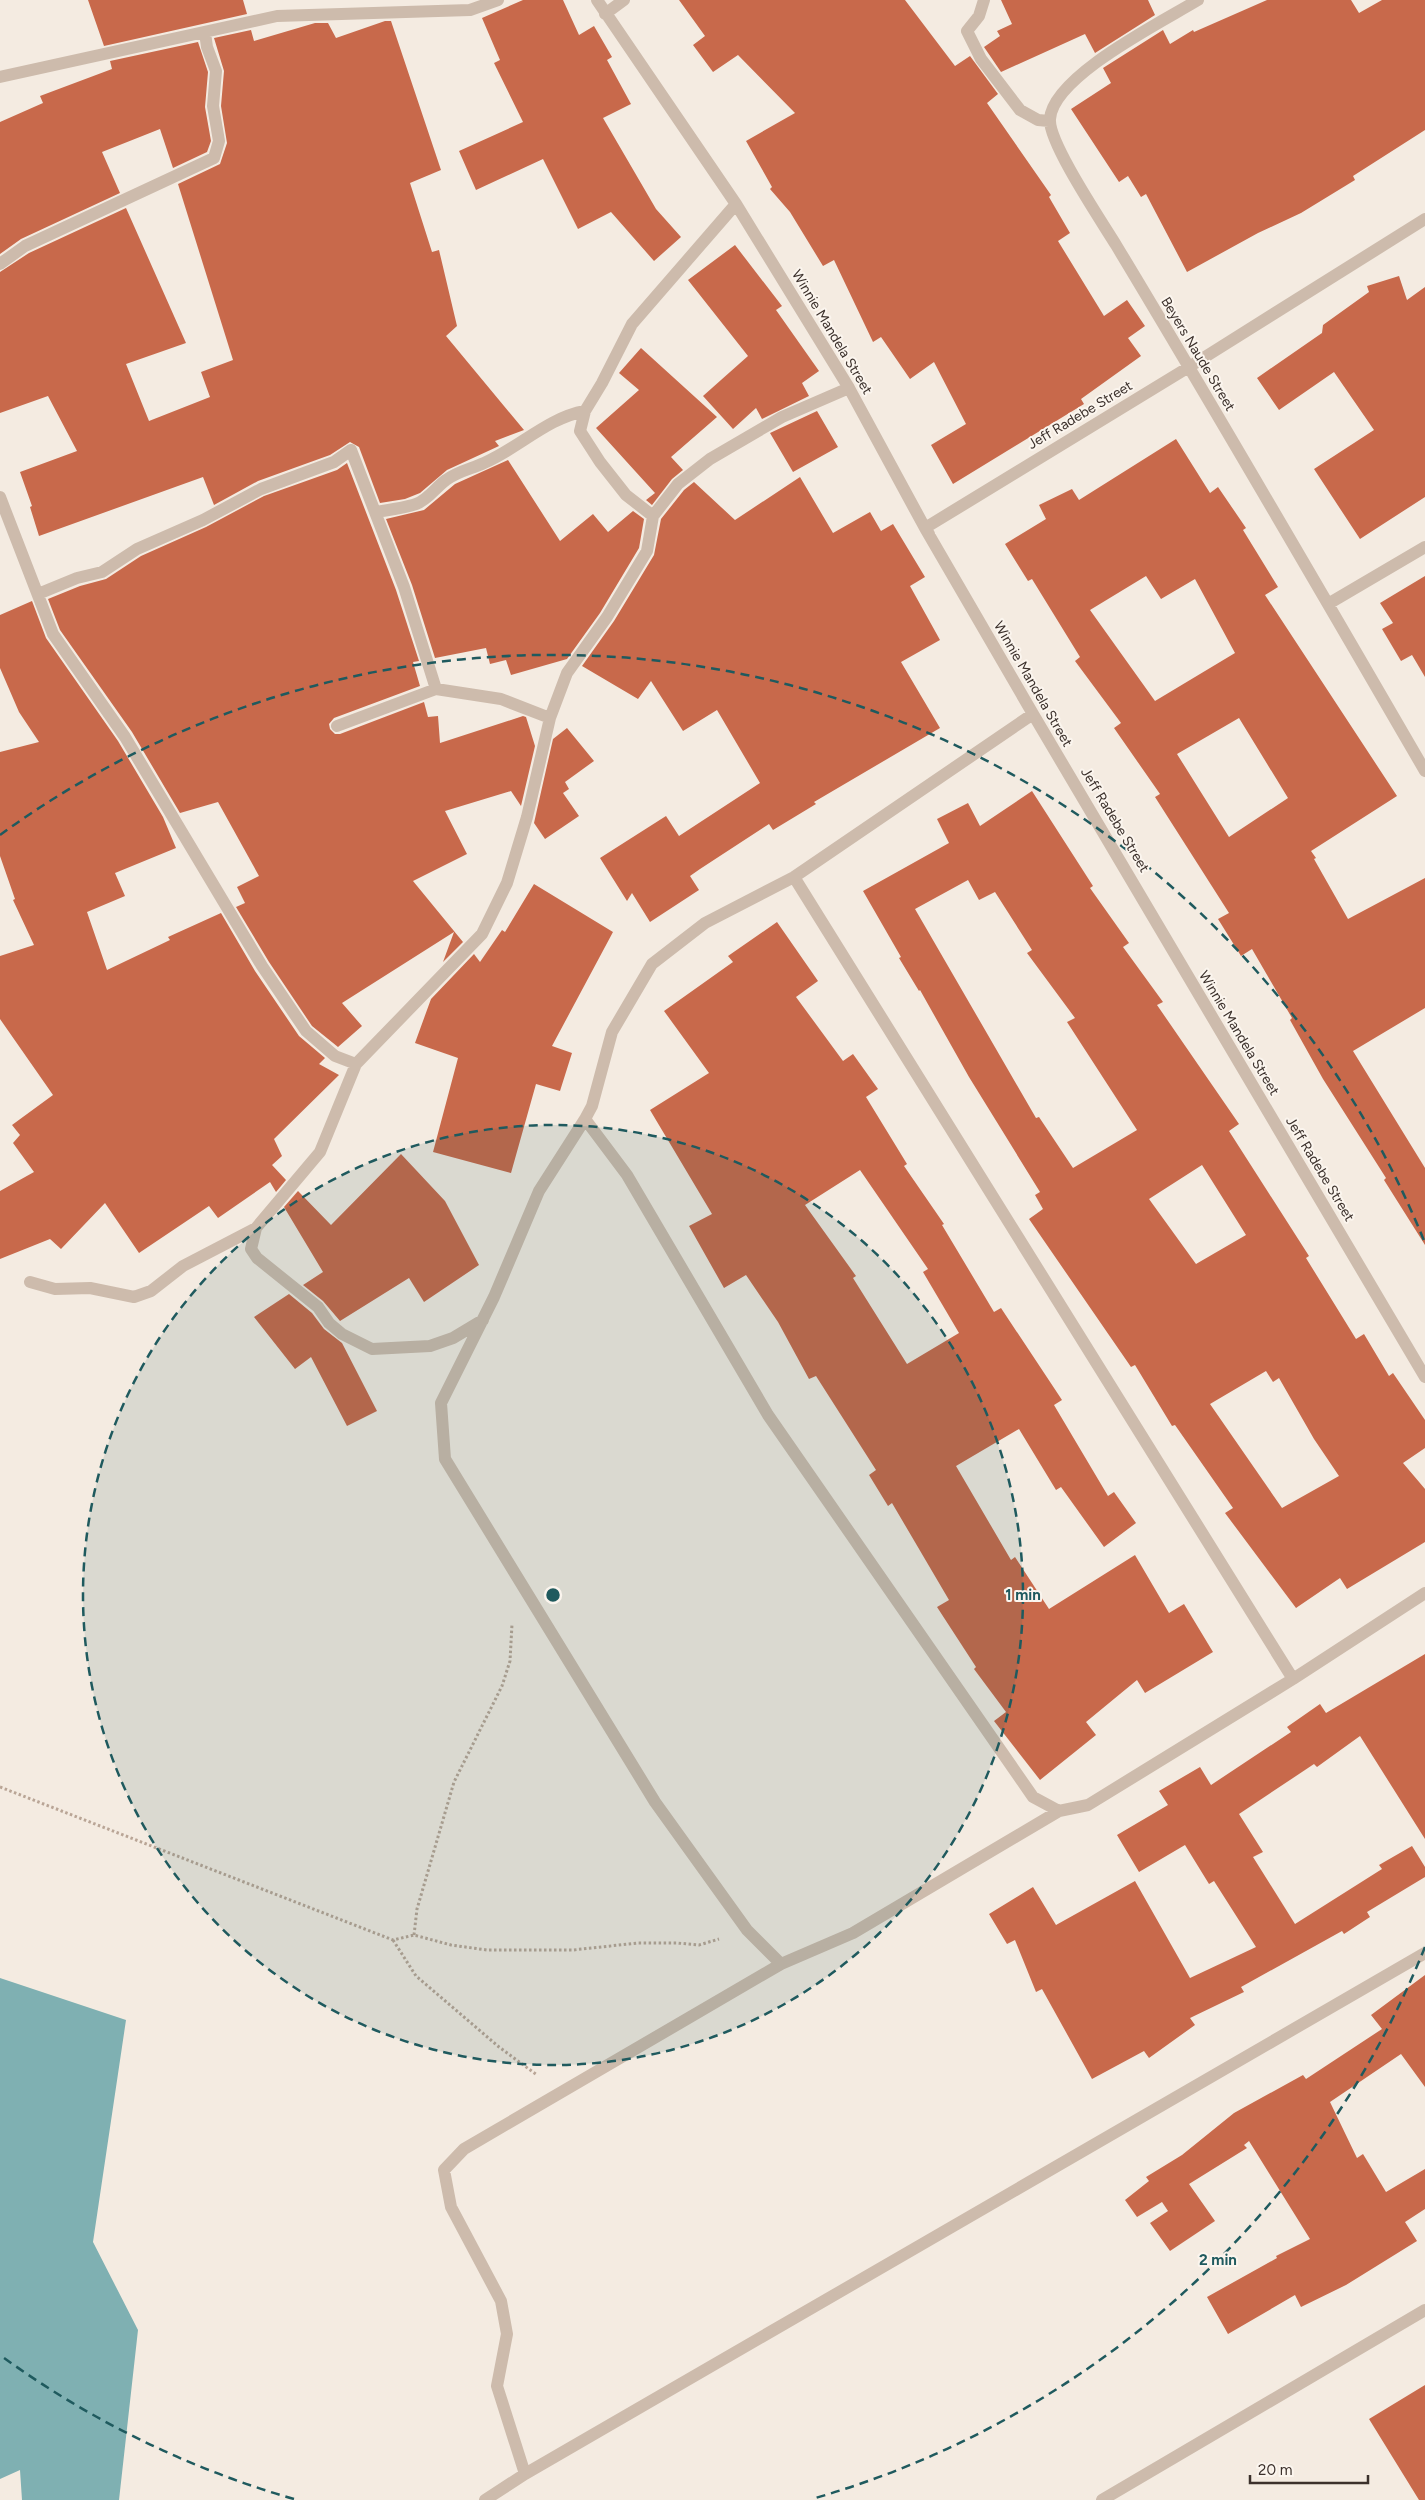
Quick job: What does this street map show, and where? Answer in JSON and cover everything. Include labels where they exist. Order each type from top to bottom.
[{"type":"street","points":[[0,77],[277,16],[470,10],[498,0]]},
{"type":"street","name":"Winnie Mandela Street","points":[[597,0],[736,204],[849,388],[925,528],[1033,714],[1425,1376]]},
{"type":"street","points":[[605,14],[624,0]]},
{"type":"street","points":[[984,0],[979,16],[967,31],[968,36],[981,59],[1020,110],[1038,120],[1049,121],[1054,104],[1084,70],[1198,0]]},
{"type":"street","points":[[0,264],[25,246],[214,158],[219,141],[213,106],[216,71],[207,47],[206,32]]},
{"type":"street","name":"Beyers Naude Street","points":[[1049,121],[1067,165],[1189,367],[1425,771]]},
{"type":"street","points":[[653,516],[626,495],[594,454],[580,431],[585,411],[602,383],[632,324],[736,204]]},
{"type":"street","name":"Jeff Radebe Street","points":[[1425,219],[1189,367],[925,528],[1425,1376]]},
{"type":"street","points":[[30,1282],[55,1288],[90,1288],[134,1297],[151,1291],[183,1266],[256,1228],[320,1152],[356,1064],[482,934],[507,883],[527,817],[550,718],[567,673],[607,617],[647,551],[653,516],[678,484],[710,459],[782,417],[849,388]]},
{"type":"street","points":[[375,512],[418,504],[446,480],[460,471],[484,464],[552,422],[570,414],[585,411]]},
{"type":"street","points":[[38,594],[77,578],[102,572],[138,549],[203,520],[261,489],[334,462],[351,450],[404,587],[436,689]]},
{"type":"street","points":[[0,497],[53,634],[125,737],[262,966],[306,1031],[335,1056],[356,1064]]},
{"type":"street","points":[[1328,604],[1425,548]]},
{"type":"street","points":[[337,726],[436,689],[501,699],[550,718]]},
{"type":"street","points":[[781,1964],[746,1930],[655,1802],[445,1459],[442,1403],[483,1320],[539,1191],[592,1106],[612,1032],[652,964],[705,923],[794,877],[1033,714]]},
{"type":"street","points":[[794,877],[1293,1679]]},
{"type":"street","points":[[585,1119],[627,1176],[768,1415],[1033,1797],[1059,1811]]},
{"type":"street","points":[[256,1228],[251,1249],[257,1258],[306,1296],[342,1334],[372,1349],[430,1346],[453,1338],[483,1320]]},
{"type":"street","points":[[525,2474],[497,2386],[507,2334],[502,2301],[451,2206],[444,2170],[464,2149],[567,2091],[781,1964],[853,1933],[1059,1811],[1088,1805],[1293,1679],[1425,1593]]},
{"type":"street","points":[[485,2500],[525,2474],[1425,1953]]},
{"type":"street","points":[[1102,2500],[1425,2310]]},
{"type":"path","points":[[414,1935],[417,1910],[454,1782],[502,1686],[510,1661],[513,1615]]},
{"type":"path","points":[[0,1787],[394,1940],[414,1935],[451,1945],[487,1950],[573,1950],[638,1943],[677,1942],[699,1945],[746,1930]]},
{"type":"path","points":[[394,1940],[416,1976],[444,2001],[537,2075],[567,2091]]},
{"type":"water","points":[[0,1978],[126,2020],[93,2242],[138,2330],[119,2500],[22,2500],[20,2470],[0,2479]]},
{"type":"building","points":[[88,0],[243,0],[247,14],[104,46]]},
{"type":"building","points":[[523,0],[563,0],[579,35],[594,26],[612,57],[607,60],[631,104],[603,118],[656,209],[681,237],[654,261],[611,212],[578,229],[543,159],[476,190],[459,151],[523,122],[494,63],[500,60],[482,18]]},
{"type":"building","points":[[679,0],[905,0],[955,66],[970,56],[998,94],[987,103],[1051,195],[1049,197],[1070,233],[1058,241],[1104,316],[1127,300],[1145,326],[1128,338],[1141,356],[1081,399],[1084,404],[953,484],[931,445],[966,424],[934,362],[910,379],[881,337],[873,342],[834,260],[823,266],[790,212],[770,189],[772,187],[746,141],[795,113],[738,55],[713,72],[693,45],[705,36]]},
{"type":"building","points":[[1001,0],[1148,0],[1155,15],[1095,53],[1085,34],[1001,72],[984,47],[1000,36],[997,31],[1012,24]]},
{"type":"building","points":[[1267,0],[1351,0],[1359,13],[1382,0],[1425,0],[1425,130],[1353,176],[1355,180],[1301,213],[1258,233],[1187,272],[1146,194],[1141,197],[1128,176],[1119,182],[1071,109],[1111,83],[1103,68],[1163,30],[1170,44],[1193,30],[1194,32]]},
{"type":"building","points":[[385,21],[391,21],[441,170],[410,183],[432,252],[439,250],[457,326],[446,336],[524,430],[495,441],[499,446],[447,470],[420,493],[405,499],[380,503],[359,447],[350,442],[330,455],[258,481],[214,505],[203,477],[39,536],[30,507],[32,506],[20,472],[77,451],[48,396],[0,413],[0,272],[29,253],[126,208],[186,343],[126,364],[149,421],[210,397],[201,372],[233,360],[178,184],[220,164],[227,143],[221,106],[224,71],[214,38],[251,30],[254,41],[315,23],[328,23],[336,38]]},
{"type":"building","points":[[198,42],[208,72],[205,107],[211,141],[207,152],[173,168],[160,129],[102,152],[120,193],[21,239],[0,254],[0,122],[43,103],[40,96],[112,69],[110,61]]},
{"type":"building","points":[[735,245],[782,306],[776,310],[819,371],[802,383],[809,396],[762,419],[756,408],[733,429],[703,396],[748,356],[688,280]]},
{"type":"building","points":[[1399,276],[1407,300],[1425,287],[1425,497],[1360,539],[1314,469],[1374,430],[1334,372],[1279,410],[1257,378],[1322,333],[1323,325],[1369,292],[1367,286]]},
{"type":"building","points":[[641,348],[717,417],[671,457],[683,470],[672,479],[652,505],[646,500],[655,493],[596,428],[639,390],[619,373]]},
{"type":"building","points":[[817,411],[838,447],[793,472],[770,433]]},
{"type":"building","points":[[1176,439],[1210,493],[1218,487],[1246,528],[1243,530],[1278,587],[1265,595],[1397,796],[1311,851],[1348,919],[1425,878],[1425,1008],[1353,1051],[1425,1168],[1425,1245],[1384,1180],[1386,1178],[1323,1079],[1290,1020],[1292,1018],[1252,949],[1241,956],[1218,919],[1229,913],[1155,797],[1160,794],[1114,728],[1121,723],[1075,661],[1080,657],[1032,579],[1028,581],[1005,544],[1046,519],[1039,505],[1072,489],[1079,500]],"holes":[[[1146,576],[1161,599],[1195,579],[1235,653],[1155,701],[1090,610]],[[1239,718],[1288,798],[1229,837],[1177,754]]]},
{"type":"building","points":[[508,460],[560,541],[593,514],[608,532],[633,511],[644,519],[639,548],[600,613],[567,659],[511,675],[506,660],[490,664],[486,648],[435,658],[412,585],[386,519],[424,510],[455,484]]},
{"type":"building","points":[[347,463],[396,590],[419,661],[413,662],[420,686],[334,718],[329,724],[330,729],[335,734],[340,734],[424,702],[428,717],[438,716],[440,743],[523,716],[526,717],[535,746],[521,806],[511,791],[445,811],[467,854],[413,881],[463,942],[443,962],[454,932],[342,1003],[362,1026],[338,1047],[312,1026],[269,962],[236,907],[245,903],[237,887],[259,876],[218,802],[180,813],[132,732],[60,630],[48,599],[80,586],[106,579],[141,556],[206,527],[264,496],[337,470]]},
{"type":"building","points":[[800,477],[833,533],[870,512],[881,531],[893,524],[925,577],[910,586],[940,640],[901,662],[940,728],[814,802],[816,804],[773,830],[769,824],[700,869],[690,876],[699,890],[650,922],[632,893],[627,901],[600,858],[666,816],[679,836],[760,783],[717,710],[683,731],[651,681],[638,699],[582,666],[614,621],[654,555],[661,519],[684,490],[694,482],[735,520]]},
{"type":"building","points":[[1425,576],[1425,677],[1412,655],[1401,661],[1382,629],[1393,623],[1380,603]]},
{"type":"building","points":[[32,601],[46,638],[118,741],[163,817],[176,848],[115,873],[125,896],[87,912],[107,970],[170,940],[168,937],[221,913],[255,971],[299,1036],[325,1058],[319,1064],[339,1075],[274,1139],[282,1156],[272,1165],[286,1180],[276,1192],[270,1182],[218,1218],[209,1206],[139,1253],[105,1203],[61,1249],[50,1239],[0,1259],[0,1191],[34,1172],[13,1143],[20,1135],[12,1125],[53,1095],[0,1019],[0,956],[34,945],[13,900],[15,899],[0,856],[0,752],[39,742],[19,712],[0,668],[0,615]]},
{"type":"building","points":[[567,728],[594,761],[565,782],[569,789],[563,793],[579,816],[545,839],[534,823],[553,739]]},
{"type":"building","points":[[1032,791],[1093,886],[1090,888],[1129,943],[1123,947],[1163,1002],[1157,1005],[1239,1124],[1229,1131],[1309,1256],[1306,1258],[1356,1339],[1364,1334],[1389,1376],[1393,1373],[1425,1420],[1425,1448],[1403,1463],[1425,1489],[1425,1542],[1347,1589],[1340,1578],[1296,1608],[1225,1513],[1233,1508],[1175,1425],[1172,1426],[1135,1365],[1131,1367],[1029,1219],[1043,1209],[1035,1195],[1040,1192],[899,958],[901,957],[863,891],[949,843],[937,819],[968,803],[980,826]],"holes":[[[968,880],[979,900],[995,892],[1032,950],[1027,953],[1075,1018],[1067,1022],[1137,1130],[1073,1168],[1039,1117],[1036,1118],[915,909]],[[1202,1165],[1246,1235],[1196,1264],[1149,1199]],[[1266,1371],[1273,1382],[1279,1378],[1314,1439],[1339,1476],[1282,1508],[1210,1404]]]},
{"type":"building","points":[[534,884],[613,932],[552,1046],[572,1053],[560,1091],[536,1084],[511,1173],[433,1152],[458,1058],[415,1043],[431,999],[474,954],[480,962],[502,930],[505,932]]},
{"type":"building","points":[[777,922],[818,981],[796,997],[843,1061],[853,1054],[878,1089],[866,1097],[907,1164],[904,1166],[944,1224],[942,1225],[994,1312],[1001,1308],[1062,1400],[1054,1405],[1108,1496],[1114,1492],[1136,1523],[1104,1547],[1061,1487],[1056,1490],[1019,1429],[956,1466],[1011,1560],[1015,1557],[1049,1609],[1135,1555],[1169,1613],[1184,1604],[1213,1652],[1145,1693],[1137,1680],[1086,1722],[1096,1735],[1040,1780],[994,1721],[1006,1712],[974,1669],[976,1667],[937,1607],[949,1600],[892,1503],[888,1506],[869,1475],[876,1470],[816,1376],[809,1379],[778,1322],[746,1275],[724,1288],[689,1226],[712,1214],[650,1110],[709,1073],[664,1011],[733,962],[728,956]],"holes":[[[860,1170],[928,1269],[923,1272],[959,1333],[907,1364],[853,1278],[856,1276],[805,1205]]]},
{"type":"building","points":[[401,1154],[445,1201],[479,1265],[424,1302],[409,1278],[340,1321],[323,1301],[303,1285],[323,1272],[284,1207],[298,1191],[331,1225]]},
{"type":"building","points":[[289,1294],[312,1313],[324,1329],[342,1343],[377,1411],[347,1426],[311,1357],[295,1369],[254,1317]]},
{"type":"building","points":[[1425,1654],[1425,1839],[1360,1736],[1317,1767],[1314,1764],[1239,1814],[1263,1852],[1253,1857],[1295,1924],[1382,1869],[1379,1865],[1412,1846],[1425,1867],[1425,1877],[1367,1912],[1370,1917],[1344,1934],[1342,1931],[1241,1987],[1244,1992],[1190,2018],[1195,2025],[1149,2058],[1144,2051],[1092,2079],[1042,1989],[1036,1992],[1015,1940],[1007,1944],[989,1914],[1033,1887],[1056,1925],[1135,1881],[1190,1978],[1256,1947],[1214,1881],[1209,1884],[1185,1845],[1139,1872],[1117,1835],[1168,1805],[1159,1791],[1200,1767],[1211,1785],[1291,1732],[1287,1727],[1320,1704],[1326,1713]]},
{"type":"building","points":[[1425,1975],[1425,2087],[1401,2054],[1330,2102],[1357,2158],[1363,2154],[1386,2192],[1425,2169],[1425,2209],[1405,2222],[1417,2241],[1346,2285],[1301,2307],[1295,2295],[1228,2334],[1207,2297],[1277,2258],[1276,2256],[1310,2239],[1249,2141],[1244,2145],[1247,2148],[1189,2184],[1215,2221],[1170,2251],[1150,2223],[1168,2211],[1162,2202],[1137,2217],[1125,2200],[1149,2181],[1146,2177],[1182,2155],[1234,2113],[1303,2075],[1306,2079],[1382,2029],[1371,2015]]},
{"type":"building","points":[[1425,2385],[1425,2500],[1419,2500],[1369,2419]]}]
